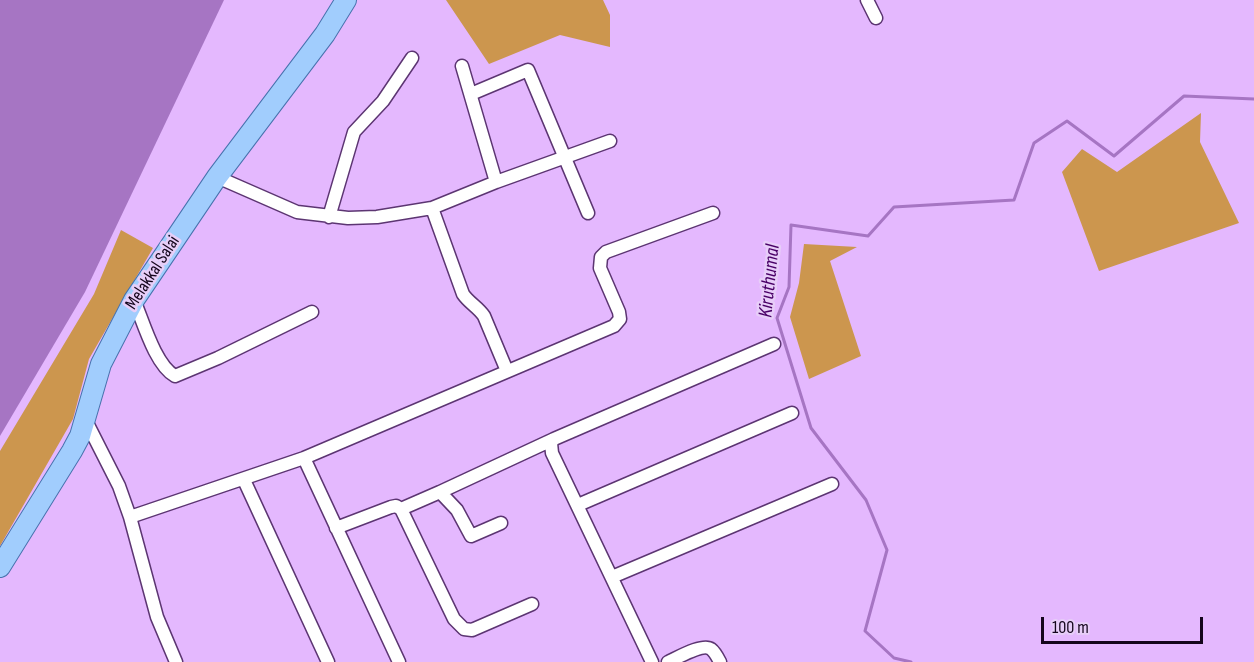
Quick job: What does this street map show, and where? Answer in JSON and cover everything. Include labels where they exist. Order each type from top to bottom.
[{"type":"main road","name":"Melakkal Salai","points":[[0,567],[80,436],[101,364],[134,300],[217,177],[325,34],[346,0]]},
{"type":"street","points":[[867,0],[876,18]]},
{"type":"street","points":[[329,217],[354,132],[383,101],[412,58]]},
{"type":"street","points":[[462,66],[496,182]]},
{"type":"street","points":[[471,94],[528,70],[588,213]]},
{"type":"street","points":[[217,177],[297,212],[329,217],[377,217],[432,208],[610,141]]},
{"type":"street","points":[[432,208],[463,294],[484,316],[507,371]]},
{"type":"street","points":[[130,517],[304,458],[614,326],[618,323],[619,312],[600,268],[601,257],[606,252],[713,213]]},
{"type":"street","points":[[134,300],[161,363],[175,376],[218,358],[312,312]]},
{"type":"street","points":[[401,509],[554,439],[774,344]]},
{"type":"street","points":[[578,505],[792,413]]},
{"type":"street","points":[[85,418],[118,486],[130,517],[157,617],[176,662]]},
{"type":"street","points":[[554,439],[551,443],[552,453],[652,662]]},
{"type":"street","points":[[304,458],[399,662]]},
{"type":"street","points":[[244,480],[328,662]]},
{"type":"street","points":[[612,577],[832,484]]},
{"type":"street","points":[[440,492],[457,510],[471,536],[501,523]]},
{"type":"street","points":[[336,528],[391,507],[396,506],[401,509],[454,619],[464,629],[472,630],[532,604]]},
{"type":"street","points":[[668,662],[707,647],[712,649],[720,662]]},
{"type":"shaded area","points":[[0,0],[224,0],[85,292],[0,436]]},
{"type":"shaded area","points":[[446,0],[603,0],[610,15],[610,47],[560,35],[489,64]]},
{"type":"shaded area","points":[[1201,113],[1200,142],[1239,223],[1099,271],[1062,172],[1082,149],[1117,172]]},
{"type":"shaded area","points":[[121,230],[153,248],[89,359],[73,419],[0,546],[0,451],[94,294]]},
{"type":"shaded area","points":[[804,244],[857,247],[830,261],[861,356],[809,379],[790,317],[799,283]]},
{"type":"waterway","name":"Kiruthumal","points":[[911,662],[894,658],[865,631],[887,550],[866,500],[811,428],[777,318],[789,287],[791,225],[868,236],[894,207],[1014,200],[1034,143],[1067,121],[1114,156],[1184,96],[1254,99]]}]
